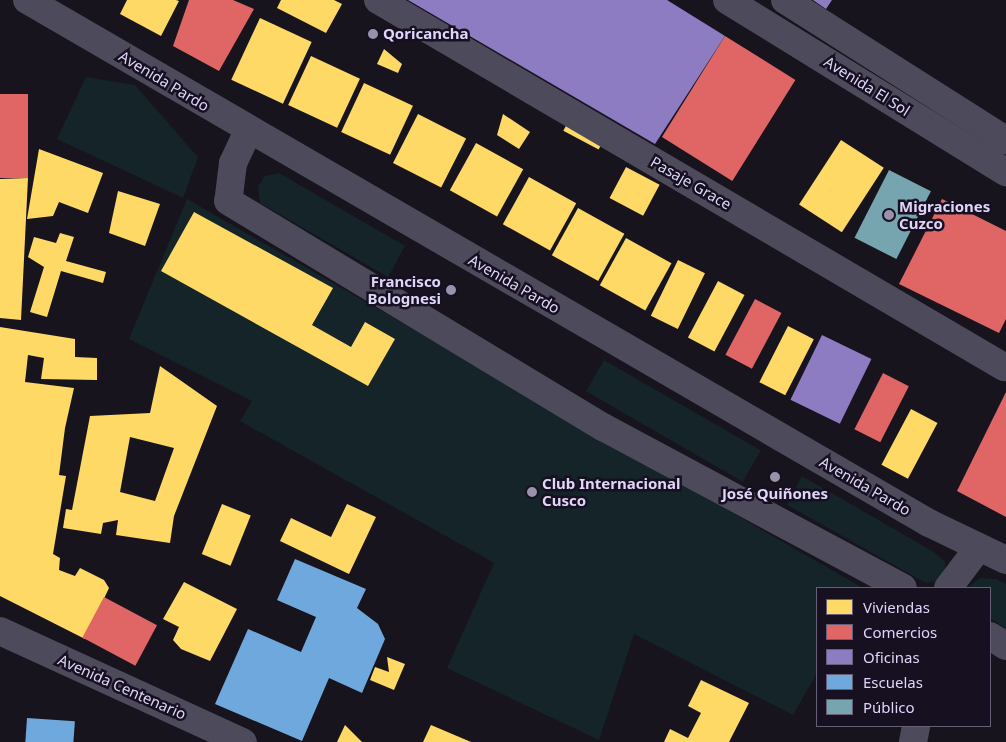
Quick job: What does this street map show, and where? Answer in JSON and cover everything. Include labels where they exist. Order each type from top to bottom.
[{"type":"street","name":"Avenida Pardo","points":[[26,0],[248,131],[920,518],[1006,560]]},
{"type":"street","name":"Pasaje Grace","points":[[378,0],[1004,367]]},
{"type":"street","name":"Avenida El Sol","points":[[727,0],[1006,172]]},
{"type":"street","name":"Avenida El Sol","points":[[785,0],[1006,140]]},
{"type":"street","points":[[248,131],[233,163],[228,201],[603,428],[901,587]]},
{"type":"street","points":[[949,587],[980,547]]},
{"type":"street","name":"Avenida Centenario","points":[[0,631],[243,742]]},
{"type":"street","points":[[991,637],[1006,646]]},
{"type":"street","points":[[914,742],[916,727]]},
{"type":"shaded area","points":[[86,77],[135,85],[198,157],[183,198],[57,139]]},
{"type":"shaded area","points":[[279,173],[405,246],[388,277],[260,203],[258,186],[265,176]]},
{"type":"shaded area","name":"Club Internacional Cusco","points":[[187,199],[861,587],[816,587],[816,675],[793,715],[634,634],[599,740],[447,668],[494,563],[240,421],[252,401],[129,339]]},
{"type":"shaded area","points":[[604,360],[761,451],[743,482],[586,391]]},
{"type":"shaded area","points":[[802,476],[934,552],[945,562],[945,579],[926,583],[787,505]]},
{"type":"shaded area","points":[[980,578],[996,579],[1006,584],[1006,629],[991,619],[991,587],[968,587]]},
{"type":"building: Viviendas","points":[[127,0],[179,1],[161,36],[120,14]]},
{"type":"building: Viviendas","points":[[281,0],[334,0],[342,4],[326,33],[277,8]]},
{"type":"building: Viviendas","points":[[260,18],[312,42],[283,104],[231,80]]},
{"type":"building: Viviendas","points":[[384,49],[402,64],[398,73],[377,64]]},
{"type":"building: Viviendas","points":[[311,56],[360,79],[337,128],[288,105]]},
{"type":"building: Viviendas","points":[[364,83],[413,106],[390,155],[341,132]]},
{"type":"building: Viviendas","points":[[418,114],[466,139],[441,188],[393,163]]},
{"type":"building: Viviendas","points":[[503,114],[530,132],[519,149],[497,135]]},
{"type":"building: Viviendas","points":[[568,122],[603,141],[599,150],[563,131]]},
{"type":"building: Viviendas","points":[[841,140],[884,168],[842,232],[799,205]]},
{"type":"building: Viviendas","points":[[476,143],[523,169],[497,216],[450,190]]},
{"type":"building: Viviendas","points":[[39,149],[103,173],[88,213],[59,202],[53,216],[27,219]]},
{"type":"building: Viviendas","points":[[626,167],[660,185],[643,216],[610,198]]},
{"type":"building: Viviendas","points":[[529,177],[576,203],[550,250],[503,224]]},
{"type":"building: Viviendas","points":[[28,178],[21,320],[0,318],[0,179]]},
{"type":"building: Viviendas","points":[[118,191],[160,204],[145,246],[109,233]]},
{"type":"building: Viviendas","points":[[578,208],[624,234],[598,281],[552,255]]},
{"type":"building: Viviendas","points":[[194,212],[333,288],[312,325],[351,347],[365,322],[395,339],[368,386],[161,271]]},
{"type":"building: Viviendas","points":[[60,233],[74,237],[66,261],[106,272],[103,283],[61,271],[47,317],[30,312],[44,267],[28,257],[34,237],[56,243]]},
{"type":"building: Viviendas","points":[[626,238],[671,263],[645,310],[600,285]]},
{"type":"building: Viviendas","points":[[678,260],[705,273],[678,329],[651,316]]},
{"type":"building: Viviendas","points":[[718,281],[744,295],[714,352],[688,338]]},
{"type":"building: Viviendas","points":[[788,326],[814,339],[785,395],[759,382]]},
{"type":"building: Viviendas","points":[[0,327],[75,339],[75,357],[97,358],[97,380],[41,379],[44,358],[28,355],[25,382],[74,388],[65,428],[59,475],[66,476],[53,554],[60,558],[59,570],[75,576],[80,568],[104,580],[109,588],[85,639],[0,596]]},
{"type":"building: Viviendas","points":[[160,366],[217,406],[174,516],[170,543],[116,535],[118,520],[103,523],[101,534],[63,528],[66,509],[72,510],[90,416],[150,413]],"holes":[[[130,437],[174,448],[155,501],[120,492]]]},
{"type":"building: Viviendas","points":[[911,409],[937,423],[908,479],[881,465]]},
{"type":"building: Viviendas","points":[[222,504],[251,516],[231,566],[202,554]]},
{"type":"building: Viviendas","points":[[347,504],[376,517],[349,574],[280,541],[291,518],[331,537]]},
{"type":"building: Viviendas","points":[[184,582],[237,609],[210,661],[181,649],[173,640],[179,627],[163,619]]},
{"type":"building: Viviendas","points":[[387,657],[405,664],[394,690],[370,680],[375,667],[389,672]]},
{"type":"building: Viviendas","points":[[701,680],[749,703],[729,742],[664,742],[670,729],[688,738],[701,713],[688,706]]},
{"type":"building: Viviendas","points":[[345,725],[362,742],[337,742]]},
{"type":"building: Viviendas","points":[[431,725],[471,742],[423,742]]},
{"type":"building: Comercios","points":[[189,0],[233,0],[254,9],[219,71],[173,46]]},
{"type":"building: Comercios","points":[[725,36],[795,80],[732,181],[662,137]]},
{"type":"building: Comercios","points":[[0,94],[28,94],[28,178],[0,178]]},
{"type":"building: Comercios","points":[[942,199],[1006,231],[1006,319],[999,333],[899,284]]},
{"type":"building: Comercios","points":[[755,299],[781,313],[752,369],[725,355]]},
{"type":"building: Comercios","points":[[883,373],[909,386],[880,442],[854,429]]},
{"type":"building: Comercios","points":[[1006,392],[1006,517],[957,491]]},
{"type":"building: Comercios","points":[[104,597],[157,625],[135,666],[82,638]]},
{"type":"building: Oficinas","points":[[408,0],[667,0],[725,36],[655,144]]},
{"type":"building: Oficinas","points":[[813,0],[832,0],[826,9]]},
{"type":"building: Oficinas","points":[[822,335],[871,359],[840,424],[790,400]]},
{"type":"building: Escuelas","points":[[295,559],[366,589],[357,608],[378,624],[385,639],[362,693],[329,678],[302,741],[215,704],[248,629],[301,652],[316,617],[277,600]]},
{"type":"building: Escuelas","points":[[27,718],[75,721],[73,742],[25,742]]},
{"type":"building: Público","points":[[889,170],[931,191],[896,259],[854,238]]},
{"type":"place","name":"Qoricancha","points":[[373,34]]},
{"type":"place","name":"Migraciones Cuzco","points":[[889,215]]},
{"type":"place","name":"Francisco Bolognesi","points":[[451,290]]},
{"type":"place","name":"José Quiñones","points":[[775,477]]},
{"type":"place","name":"Club Internacional Cusco","points":[[532,492]]}]
